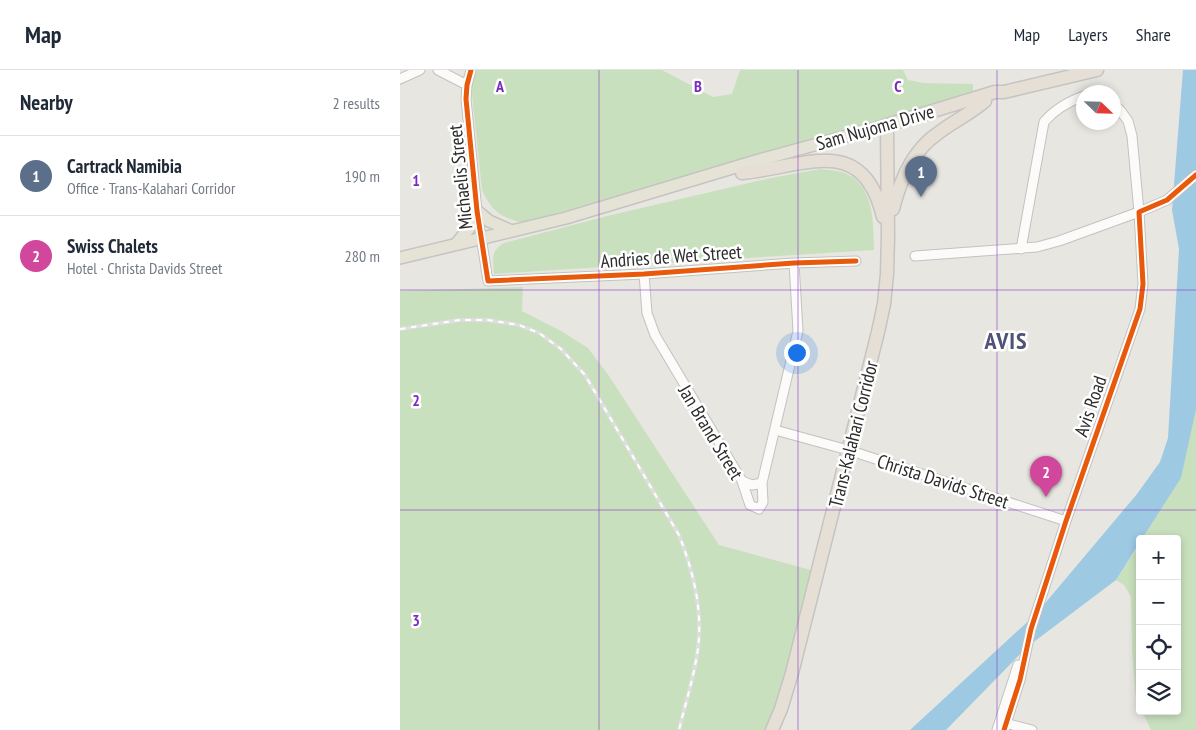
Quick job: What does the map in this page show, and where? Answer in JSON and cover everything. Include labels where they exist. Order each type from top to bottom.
[{"type":"highway","points":[[1050,80],[1066,70]]},
{"type":"highway","name":"Sam Nujoma Drive","points":[[887,128],[995,92],[1004,92],[1090,71]]},
{"type":"highway","points":[[887,128],[998,97],[1004,92]]},
{"type":"highway","points":[[888,237],[897,192],[914,158],[935,135],[985,101]]},
{"type":"highway","name":"Trans-Kalahari Corridor","points":[[772,730],[792,674],[884,304],[888,237],[887,128]]},
{"type":"highway","points":[[742,173],[821,160],[833,160],[844,163],[864,174],[872,184],[879,200],[888,237]]},
{"type":"main road","name":"Sam Nujoma Drive","points":[[654,192],[674,190],[742,173],[887,128]]},
{"type":"main road","name":"Sam Nujoma Drive","points":[[400,258],[512,231],[654,192],[759,160],[887,128]]},
{"type":"main road","points":[[456,244],[471,226],[477,211],[489,220],[512,231]]},
{"type":"street","points":[[400,79],[420,70]]},
{"type":"street","points":[[438,70],[466,85]]},
{"type":"street","name":"Michaelis Street","points":[[471,70],[466,85],[466,99],[477,211],[488,281]]},
{"type":"street","points":[[1021,248],[1044,122],[1052,112],[1076,99]]},
{"type":"street","name":"Avis Road","points":[[1001,726],[1022,654],[1027,647],[1066,521],[1140,309],[1143,284],[1132,136],[1128,121],[1121,111]]},
{"type":"street","points":[[915,256],[1037,247],[1059,241],[1167,200],[1196,175]]},
{"type":"street","name":"Andries de Wet Street","points":[[488,281],[856,261]]},
{"type":"street","name":"Jan Brand Street","points":[[644,274],[647,313],[654,335],[742,481],[750,505],[759,509],[763,502],[762,483],[798,331],[794,263]]},
{"type":"street","points":[[774,430],[848,450]]},
{"type":"street","name":"Christa Davids Street","points":[[848,450],[1066,521]]},
{"type":"street","points":[[742,481],[752,485],[762,483]]},
{"type":"street","points":[[1001,726],[1032,730]]},
{"type":"green space","points":[[477,70],[662,70],[713,97],[732,94],[740,70],[903,70],[908,80],[923,83],[973,84],[973,93],[523,223],[503,216],[494,209],[482,190],[471,85]]},
{"type":"green space","points":[[820,169],[847,174],[863,188],[871,207],[874,250],[494,274],[494,253],[504,243],[607,216],[771,178]]},
{"type":"green space","points":[[523,287],[522,311],[563,332],[588,348],[609,376],[719,545],[818,572],[772,730],[400,730],[400,291]]},
{"type":"green space","points":[[1196,400],[1196,730],[1151,730],[1144,715],[1181,715],[1181,535],[1145,535],[1181,478]]},
{"type":"green space","points":[[1136,549],[1136,700],[1132,650],[1131,597],[1124,585],[1116,580]]},
{"type":"water","points":[[1183,70],[1196,70],[1196,409],[1181,478],[1145,535],[1136,535],[1136,548],[1116,580],[1027,647],[946,730],[910,730],[1036,614],[1137,494],[1160,462],[1168,438],[1179,249],[1172,210]]},
{"type":"railway","points":[[400,329],[460,320],[488,320],[519,325],[539,333],[561,349],[585,375],[679,535],[693,579],[698,609],[699,640],[693,674],[679,730]]},
{"type":"cycle path","points":[[471,70],[466,99],[477,211],[488,281],[856,261]]},
{"type":"cycle path","points":[[1004,730],[1020,680],[1031,629],[1066,521],[1140,309],[1143,284],[1139,212],[1167,200],[1196,175]]},
{"type":"place","name":"Cartrack Namibia","points":[[921,197]]},
{"type":"place","name":"Swiss Chalets","points":[[1046,497]]},
{"type":"district","name":"AVIS","points":[[1006,340]]}]
